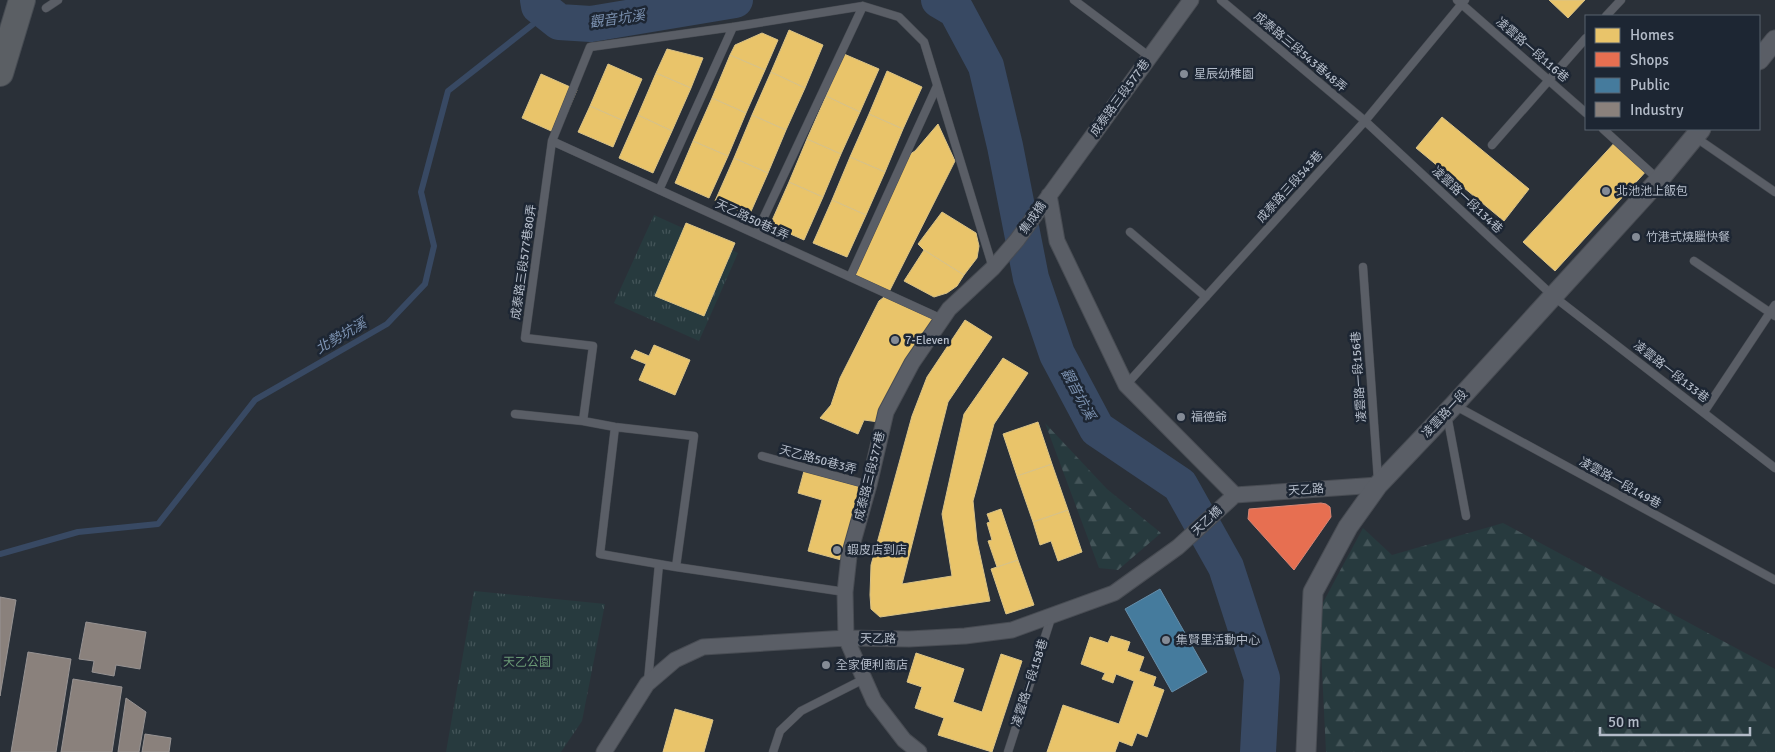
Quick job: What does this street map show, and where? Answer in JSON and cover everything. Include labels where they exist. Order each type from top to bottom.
[{"type":"highway","points":[[0,73],[22,0]]},
{"type":"street","name":"成泰路三段577巷","points":[[1049,195],[1191,0]]},
{"type":"street","points":[[1760,59],[1775,40]]},
{"type":"street","name":"凌雲路一段","points":[[1306,752],[1313,592],[1348,527],[1378,485],[1660,180],[1698,133]]},
{"type":"street","points":[[1049,195],[1057,241],[1126,385],[1235,495]]},
{"type":"street","name":"集成橋","points":[[1017,240],[1049,195]]},
{"type":"street","name":"成泰路三段577巷","points":[[919,752],[904,740],[874,701],[846,638],[845,592],[849,556],[869,485],[886,412],[912,363],[949,309],[994,268],[1017,240]]},
{"type":"street","name":"天乙路","points":[[1235,495],[1378,485]]},
{"type":"street","name":"天乙橋","points":[[1178,547],[1235,495]]},
{"type":"street","name":"天乙路","points":[[604,752],[647,684],[675,660],[703,648],[846,638],[909,639],[965,636],[1012,630],[1114,593],[1178,547]]},
{"type":"lane","points":[[46,8],[58,0]]},
{"type":"lane","points":[[1074,0],[1150,57]]},
{"type":"lane","name":"成泰路三段543巷48弄","points":[[1221,0],[1365,121]]},
{"type":"lane","points":[[1607,15],[1621,0]]},
{"type":"lane","name":"成泰路三段543巷","points":[[1126,385],[1365,121],[1461,1]]},
{"type":"lane","name":"凌雲路一段116巷","points":[[1461,1],[1585,112]]},
{"type":"lane","points":[[756,234],[862,6]]},
{"type":"lane","points":[[552,141],[590,47],[734,27],[862,6],[899,17],[924,42],[994,268]]},
{"type":"lane","points":[[659,190],[734,27]]},
{"type":"lane","points":[[1492,145],[1585,39]]},
{"type":"lane","points":[[850,277],[937,86]]},
{"type":"lane","name":"凌雲路一段134巷","points":[[1365,121],[1553,296]]},
{"type":"lane","points":[[1604,130],[1660,180]]},
{"type":"lane","points":[[1698,133],[1775,192]]},
{"type":"lane","name":"天乙路50巷1弄","points":[[552,141],[942,319]]},
{"type":"lane","name":"成泰路三段577巷80弄","points":[[552,141],[526,338],[593,346],[584,421]]},
{"type":"lane","points":[[1130,232],[1206,297]]},
{"type":"lane","points":[[1694,261],[1772,314]]},
{"type":"lane","name":"凌雲路一段156巷","points":[[1363,267],[1378,485]]},
{"type":"lane","name":"凌雲路一段133巷","points":[[1553,296],[1775,468]]},
{"type":"lane","points":[[1704,412],[1772,314],[1775,305]]},
{"type":"lane","points":[[1450,409],[1466,516]]},
{"type":"lane","name":"凌雲路一段149巷","points":[[1450,409],[1775,580]]},
{"type":"lane","points":[[516,414],[694,436],[676,567]]},
{"type":"lane","points":[[615,427],[600,554],[845,592]]},
{"type":"lane","name":"天乙路50巷3弄","points":[[762,456],[869,485]]},
{"type":"lane","points":[[647,684],[658,564]]},
{"type":"lane","name":"凌雲路一段158巷","points":[[1008,752],[1052,615]]},
{"type":"lane","points":[[773,752],[780,731],[802,711],[864,679]]},
{"type":"green space","points":[[654,215],[738,253],[699,341],[614,303]]},
{"type":"green space","points":[[1045,423],[1107,489],[1161,533],[1118,570],[1099,568]]},
{"type":"green space","points":[[1503,523],[1775,669],[1775,752],[1326,752],[1319,610],[1363,528],[1392,555]]},
{"type":"green space","name":"天乙公園","points":[[474,591],[605,604],[582,721],[561,752],[446,752]]},
{"type":"water","points":[[523,0],[551,0],[553,7],[572,18],[645,8],[654,21],[561,29],[542,27],[525,16]]},
{"type":"building: Homes","points":[[1549,0],[1585,0],[1568,18]]},
{"type":"building: Homes","points":[[789,30],[823,45],[805,88],[771,72]]},
{"type":"building: Homes","points":[[762,33],[778,40],[765,70],[730,55],[735,45]]},
{"type":"building: Homes","points":[[667,49],[703,58],[691,88],[656,73]]},
{"type":"building: Homes","points":[[844,54],[879,69],[860,112],[826,96]]},
{"type":"building: Homes","points":[[730,55],[765,70],[746,113],[712,98]]},
{"type":"building: Homes","points":[[608,64],[642,79],[624,121],[590,106]]},
{"type":"building: Homes","points":[[887,71],[922,87],[903,129],[869,114]]},
{"type":"building: Homes","points":[[771,72],[805,88],[786,130],[752,115]]},
{"type":"building: Homes","points":[[656,73],[691,88],[672,131],[638,115]]},
{"type":"building: Homes","points":[[541,74],[577,90],[558,134],[522,118]]},
{"type":"building: Homes","points":[[826,96],[860,112],[841,154],[807,139]]},
{"type":"building: Homes","points":[[712,98],[746,113],[728,156],[693,141]]},
{"type":"building: Homes","points":[[590,106],[624,121],[613,147],[578,132]]},
{"type":"building: Homes","points":[[869,114],[903,129],[885,172],[850,157]]},
{"type":"building: Homes","points":[[638,115],[672,131],[653,173],[619,158]]},
{"type":"building: Homes","points":[[752,115],[786,130],[768,173],[734,158]]},
{"type":"building: Homes","points":[[1442,117],[1529,189],[1504,221],[1416,148]]},
{"type":"building: Homes","points":[[938,124],[955,161],[888,294],[850,277],[904,158],[915,151]]},
{"type":"building: Homes","points":[[807,139],[841,154],[823,197],[789,182]]},
{"type":"building: Homes","points":[[1618,139],[1649,168],[1555,271],[1523,242]]},
{"type":"building: Homes","points":[[693,141],[728,156],[709,198],[675,183]]},
{"type":"building: Homes","points":[[850,157],[885,172],[866,215],[832,200]]},
{"type":"building: Homes","points":[[734,158],[768,173],[749,216],[715,201]]},
{"type":"building: Homes","points":[[789,182],[823,197],[804,240],[770,225]]},
{"type":"building: Homes","points":[[832,200],[866,215],[847,257],[813,243]]},
{"type":"building: Homes","points":[[942,212],[976,233],[979,246],[977,258],[964,275],[924,250],[918,244]]},
{"type":"building: Homes","points":[[686,223],[735,243],[704,316],[655,296]]},
{"type":"building: Homes","points":[[924,250],[964,275],[957,286],[947,293],[934,297],[904,281]]},
{"type":"building: Homes","points":[[888,294],[942,319],[879,422],[864,420],[858,434],[820,418],[831,405],[840,378],[879,301]]},
{"type":"building: Homes","points":[[965,320],[992,337],[948,402],[902,584],[952,576],[942,514],[964,414],[1003,358],[1028,373],[994,424],[973,501],[977,541],[990,601],[880,617],[871,609],[871,565],[912,416],[927,377]]},
{"type":"building: Homes","points":[[654,345],[690,360],[675,395],[639,380],[646,364],[631,358],[635,350],[649,356]]},
{"type":"building: Homes","points":[[1038,422],[1052,464],[1017,476],[1003,434]]},
{"type":"building: Homes","points":[[1052,464],[1068,510],[1033,522],[1017,476]]},
{"type":"building: Homes","points":[[804,471],[865,488],[845,561],[808,551],[822,500],[798,493]]},
{"type":"building: Homes","points":[[1001,509],[1018,560],[997,567],[988,541],[992,540],[987,523],[990,522],[987,514]]},
{"type":"building: Homes","points":[[1068,510],[1082,552],[1058,561],[1051,541],[1040,545],[1033,522]]},
{"type":"building: Homes","points":[[1018,560],[1034,605],[1006,614],[991,569]]},
{"type":"building: Homes","points":[[1111,636],[1130,642],[1127,651],[1144,657],[1139,671],[1156,677],[1153,686],[1164,690],[1147,737],[1137,733],[1132,746],[1119,741],[1115,752],[1047,752],[1063,705],[1119,724],[1134,681],[1116,674],[1113,683],[1102,679],[1105,673],[1081,664],[1090,637],[1108,643]]},
{"type":"building: Homes","points":[[916,653],[964,669],[953,702],[982,712],[1001,654],[1022,661],[992,752],[938,735],[944,718],[915,708],[922,687],[907,682]]},
{"type":"building: Homes","points":[[675,709],[713,720],[704,752],[663,752]]},
{"type":"building: Shops","points":[[1321,503],[1330,507],[1331,517],[1294,570],[1248,519],[1249,509]]},
{"type":"building: Public","name":"集賢里活動中心","points":[[1160,589],[1207,672],[1172,692],[1125,609]]},
{"type":"building: Industry","points":[[0,597],[16,600],[0,696]]},
{"type":"building: Industry","points":[[86,622],[146,632],[140,669],[116,665],[114,676],[92,672],[94,661],[79,659]]},
{"type":"building: Industry","points":[[28,652],[71,659],[56,752],[11,752]]},
{"type":"building: Industry","points":[[73,679],[122,687],[112,752],[61,752]]},
{"type":"building: Industry","points":[[126,698],[146,712],[139,752],[118,752]]},
{"type":"building: Industry","points":[[145,734],[171,738],[169,752],[142,752]]},
{"type":"waterway","name":"觀音坑溪","points":[[538,0],[539,6],[559,22],[591,24],[735,0]]},
{"type":"waterway","name":"觀音坑溪","points":[[939,0],[956,10],[986,66],[1005,146],[1031,278],[1057,354],[1097,429],[1180,485],[1226,567],[1262,678],[1258,752]]},
{"type":"waterway","name":"北勢坑溪","points":[[0,554],[78,532],[158,524],[255,400],[387,324],[425,284],[434,246],[421,192],[448,91],[541,18]]},
{"type":"place","name":"星辰幼稚園","points":[[1184,74]]},
{"type":"place","name":"北池池上飯包","points":[[1606,191]]},
{"type":"place","name":"竹港式燒臘快餐","points":[[1636,237]]},
{"type":"place","name":"7-Eleven","points":[[895,340]]},
{"type":"place","name":"福德爺","points":[[1181,417]]},
{"type":"place","name":"蝦皮店到店","points":[[837,550]]},
{"type":"place","name":"集賢里活動中心","points":[[1166,640]]},
{"type":"place","name":"全家便利商店","points":[[826,665]]}]
